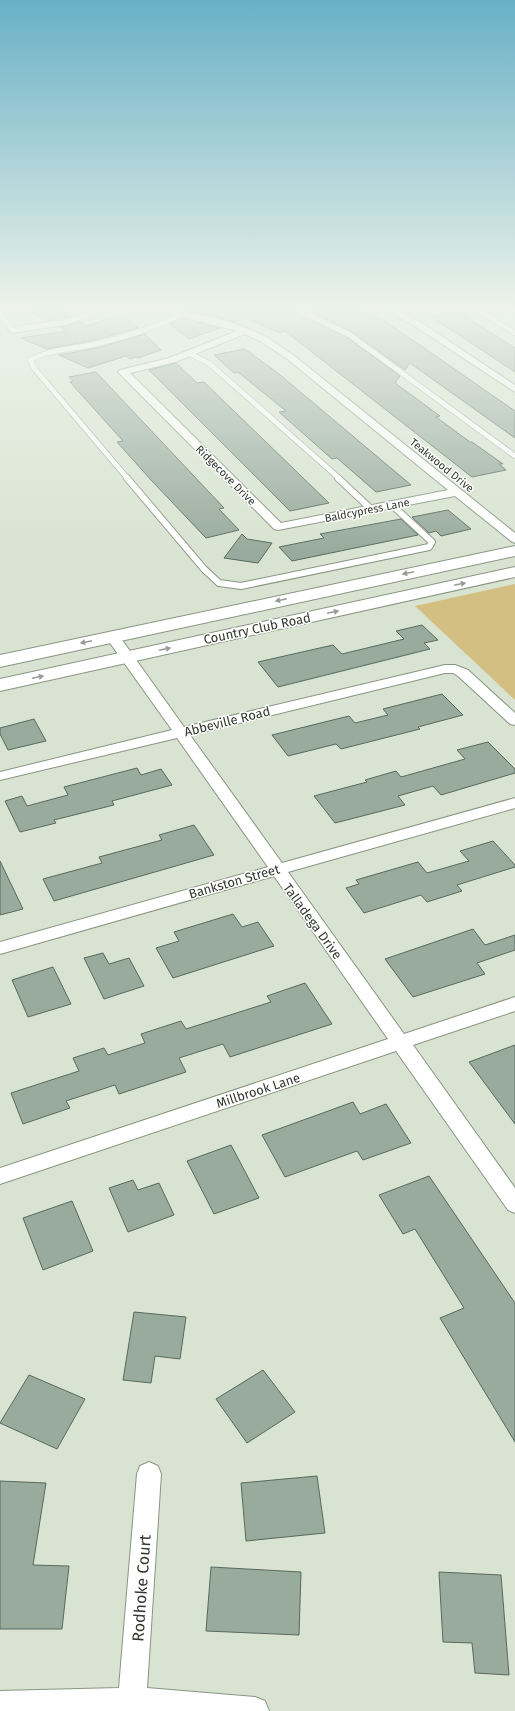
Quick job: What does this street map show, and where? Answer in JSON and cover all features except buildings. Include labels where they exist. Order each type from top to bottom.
[{"type":"main road","name":"Country Club Road","points":[[0,661],[515,551]]},
{"type":"main road","name":"Country Club Road","points":[[0,685],[515,572]]},
{"type":"street","name":"Ridgecove Drive","points":[[142,391],[278,527]]},
{"type":"street","name":"Teakwood Drive","points":[[332,391],[515,540]]},
{"type":"street","name":"Baldcypress Lane","points":[[278,527],[456,492]]},
{"type":"street","name":"Talladega Drive","points":[[112,636],[515,1204]]},
{"type":"street","name":"Abbeville Road","points":[[0,776],[434,671],[455,669],[470,678],[515,721]]},
{"type":"street","name":"Bankston Street","points":[[0,948],[276,869],[515,803]]},
{"type":"street","name":"Millbrook Lane","points":[[0,1176],[515,1004]]},
{"type":"street","name":"Rodhoke Court","points":[[132,1701],[149,1474]]},
{"type":"street","points":[[0,1705],[132,1701],[255,1711]]},
{"type":"lane","points":[[53,391],[204,569],[219,583],[241,586],[429,547],[432,542],[392,505]]},
{"type":"lane","points":[[241,391],[324,464],[371,509]]},
{"type":"lane","points":[[426,391],[515,456]]},
{"type":"shaded area","points":[[515,584],[515,700],[415,606]]}]
